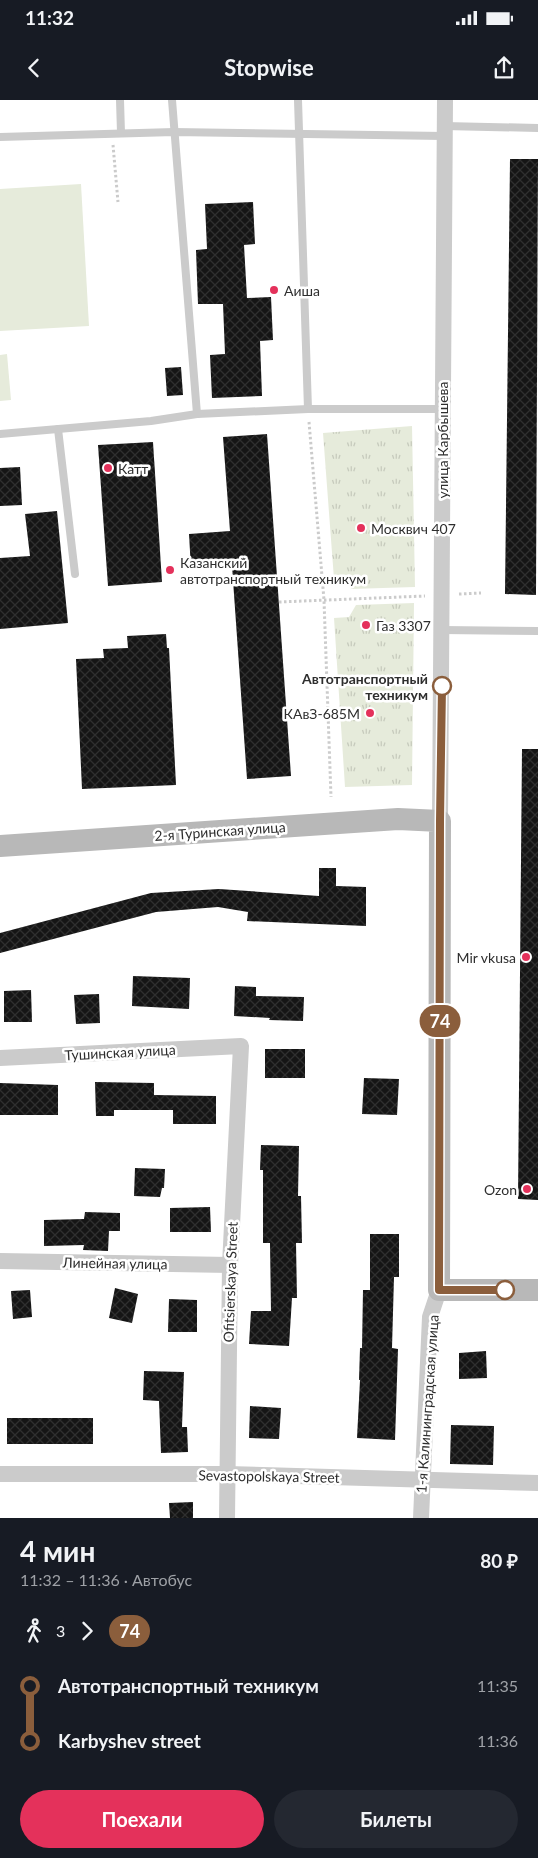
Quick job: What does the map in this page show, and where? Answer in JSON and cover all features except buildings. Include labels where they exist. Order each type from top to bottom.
[{"type":"street","name":"улица Карбышева","points":[[439,1290],[444,100]]},
{"type":"street","name":"2-я Туринская улица","points":[[0,846],[398,819],[440,821]]},
{"type":"street","name":"Тушинская улица","points":[[0,1058],[241,1046]]},
{"type":"street","name":"Ofitsierskaya Street","points":[[227,1518],[226,1474],[230,1265],[241,1046]]},
{"type":"street","name":"Линейная улица","points":[[0,1261],[230,1265]]},
{"type":"street","points":[[439,1290],[538,1290]]},
{"type":"street","name":"1-я Калининградская улица","points":[[421,1518],[430,1317],[439,1290]]},
{"type":"street","name":"Sevastopolskaya Street","points":[[0,1474],[226,1474],[538,1483]]},
{"type":"lane","points":[[120,100],[121,133]]},
{"type":"lane","points":[[172,100],[197,414]]},
{"type":"lane","points":[[298,100],[308,408]]},
{"type":"lane","points":[[0,138],[174,132],[299,134],[538,128]]},
{"type":"lane","points":[[0,434],[152,421],[197,414],[308,408],[442,409]]},
{"type":"lane","points":[[58,429],[75,574]]},
{"type":"lane","points":[[442,630],[538,631]]},
{"type":"path","points":[[112,134],[118,202]]},
{"type":"path","points":[[308,408],[324,600],[331,797]]},
{"type":"path","points":[[279,602],[481,593]]},
{"type":"green space","points":[[81,184],[89,326],[0,331],[0,189]]},
{"type":"green space","points":[[7,354],[11,400],[0,401],[0,355]]},
{"type":"green space","points":[[412,426],[415,587],[351,589],[347,579],[334,579],[323,433]]},
{"type":"green space","points":[[414,603],[412,785],[345,787],[334,618],[349,617],[356,605]]},
{"type":"bus line","name":"74","points":[[442,686],[439,1290],[505,1290]]},
{"type":"place","name":"Аиша","points":[[274,290]]},
{"type":"place","name":"Катт","points":[[108,468]]},
{"type":"place","name":"Москвич 407","points":[[361,528]]},
{"type":"place","name":"Казанский автотранспортный техникум","points":[[170,570]]},
{"type":"place","name":"Газ 3307","points":[[366,625]]},
{"type":"place","name":"Автотранспортный техникум","points":[[442,686]]},
{"type":"place","name":"КАвЗ-685М","points":[[370,713]]},
{"type":"place","name":"Mir vkusa","points":[[526,957]]},
{"type":"place","name":"Ozon","points":[[527,1189]]}]
